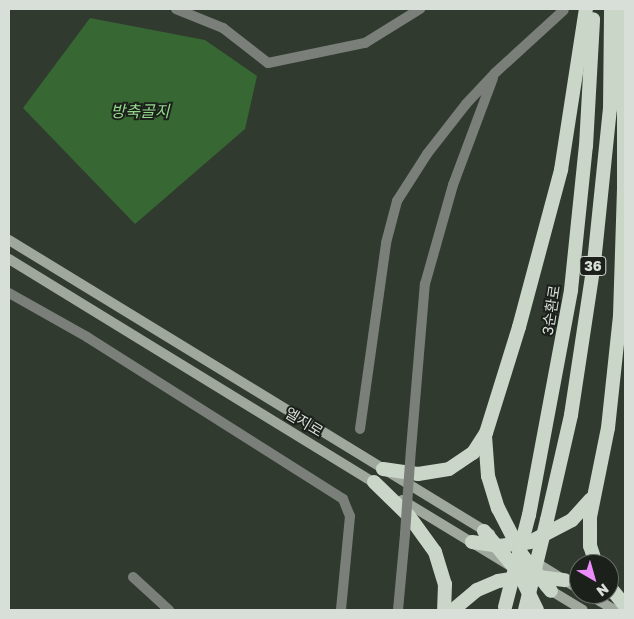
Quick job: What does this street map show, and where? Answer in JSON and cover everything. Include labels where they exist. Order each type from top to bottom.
[{"type":"highway","points":[[383,469],[418,474],[449,469],[474,453],[486,433],[551,212],[570,121],[586,9]]},
{"type":"highway","name":"3순환로","points":[[505,609],[529,515],[571,290],[586,146],[593,9]]},
{"type":"highway","name":"36","points":[[525,610],[570,415],[593,273],[610,108],[611,9]]},
{"type":"highway","points":[[593,554],[589,537],[593,496],[608,428],[620,316],[624,187],[624,9]]},
{"type":"highway","points":[[486,433],[490,487],[511,547],[525,574],[537,610]]},
{"type":"highway","points":[[374,482],[409,516],[435,552],[445,584],[444,610]]},
{"type":"highway","points":[[472,542],[511,547],[559,529],[577,516],[593,496]]},
{"type":"highway","points":[[484,531],[511,547],[525,574],[551,591]]},
{"type":"highway","points":[[453,610],[477,590],[525,574],[565,580]]},
{"type":"main road","name":"엘지로","points":[[9,240],[484,531]]},
{"type":"main road","name":"엘지로","points":[[9,259],[525,574]]},
{"type":"main road","points":[[511,547],[569,583]]},
{"type":"main road","points":[[551,591],[583,610]]},
{"type":"street","points":[[176,9],[223,28],[268,63],[365,43],[420,9]]},
{"type":"street","points":[[360,429],[386,244],[397,201],[426,154],[495,73],[562,11]]},
{"type":"street","points":[[398,610],[425,284],[453,185],[495,73]]},
{"type":"street","points":[[9,293],[87,337],[343,499],[350,516],[341,610]]},
{"type":"street","points":[[133,576],[168,610]]},
{"type":"water","name":"방축골지","points":[[90,18],[205,40],[257,76],[245,129],[135,224],[23,108]]}]
